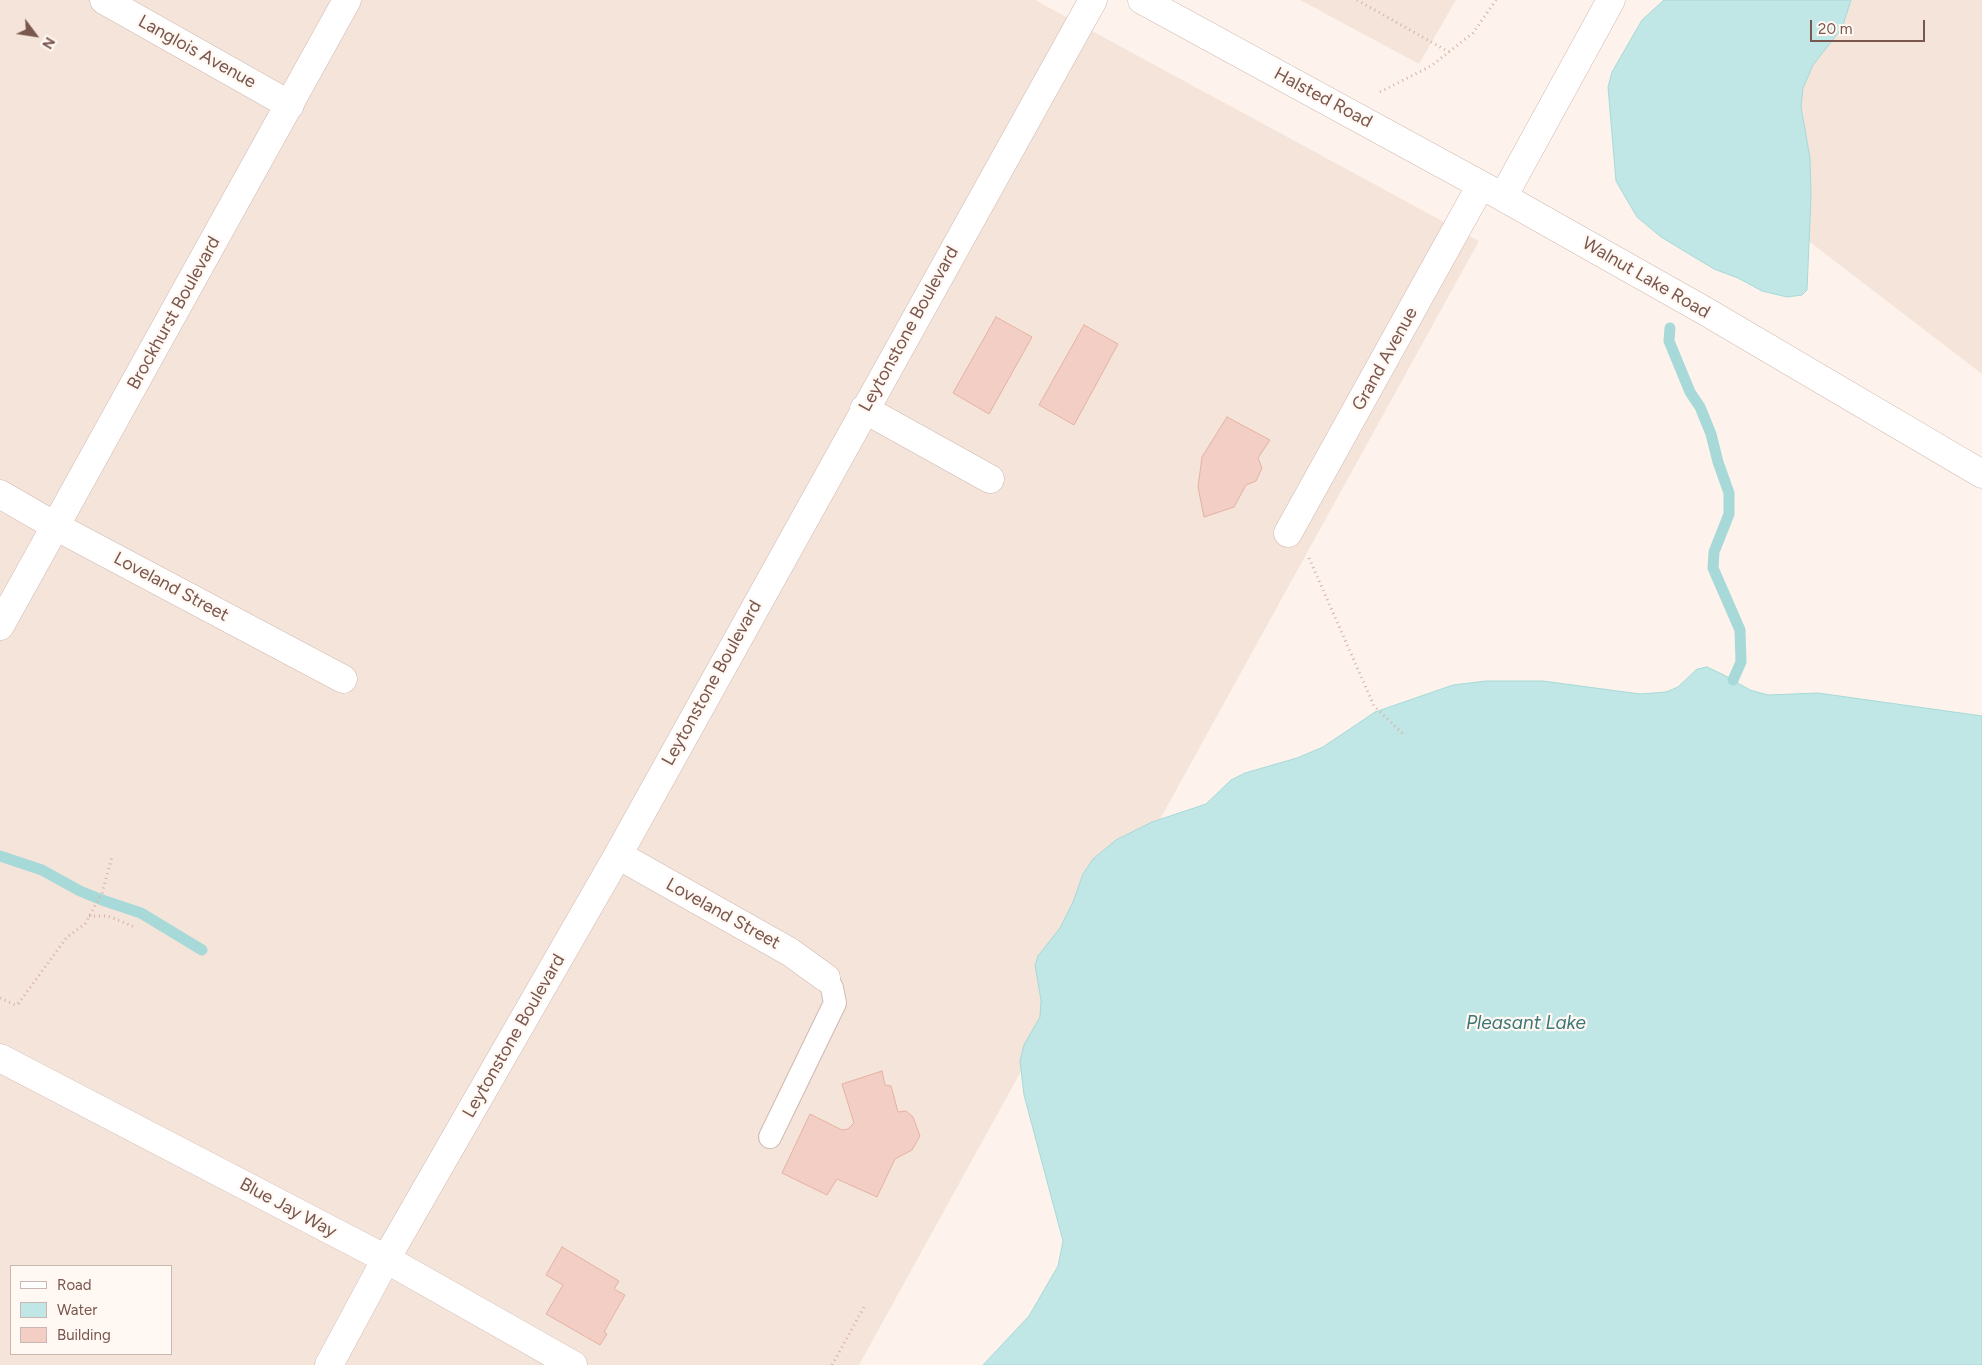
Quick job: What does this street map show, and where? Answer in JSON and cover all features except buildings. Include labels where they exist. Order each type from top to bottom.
[{"type":"street","name":"Langlois Avenue","points":[[104,0],[290,105]]},
{"type":"street","name":"Brockhurst Boulevard","points":[[0,626],[347,0]]},
{"type":"street","name":"Leytonstone Boulevard","points":[[329,1365],[386,1259],[618,855],[864,409],[1093,0]]},
{"type":"street","name":"Halsted Road","points":[[1142,0],[1492,191]]},
{"type":"street","points":[[1492,191],[1611,0]]},
{"type":"street","name":"Walnut Lake Road","points":[[1492,191],[1705,312],[1982,474]]},
{"type":"street","name":"Grand Avenue","points":[[1288,533],[1492,191]]},
{"type":"street","points":[[864,409],[990,479]]},
{"type":"street","name":"Loveland Street","points":[[0,494],[55,526],[343,679]]},
{"type":"street","name":"Loveland Street","points":[[618,855],[782,947],[826,978]]},
{"type":"street","name":"Blue Jay Way","points":[[0,1058],[386,1259],[573,1365]]},
{"type":"lane","points":[[770,1137],[835,1003],[832,988],[826,978]]},
{"type":"path","points":[[1357,0],[1449,52]]},
{"type":"path","points":[[1361,118],[1376,94],[1431,66],[1473,33],[1496,0]]},
{"type":"path","points":[[1308,557],[1374,706],[1403,734]]},
{"type":"path","points":[[0,998],[15,1005],[18,1004],[67,937],[85,924],[102,893],[112,857]]},
{"type":"path","points":[[89,916],[108,916],[135,927]]},
{"type":"path","points":[[832,1365],[864,1307]]},
{"type":"shaded area","points":[[0,0],[1035,0],[1479,241],[859,1365],[0,1365]]},
{"type":"shaded area","points":[[1300,0],[1456,0],[1419,64]]},
{"type":"shaded area","points":[[1757,0],[1982,0],[1982,374],[1686,147]]},
{"type":"water","points":[[1664,0],[1851,0],[1842,28],[1813,65],[1803,88],[1801,107],[1810,158],[1811,197],[1807,290],[1802,295],[1787,297],[1762,291],[1738,278],[1714,269],[1661,237],[1637,217],[1616,181],[1608,87],[1612,72],[1642,20]]},
{"type":"water","name":"Pleasant Lake","points":[[1707,667],[1750,690],[1768,695],[1818,693],[1982,716],[1982,1365],[983,1365],[1029,1316],[1058,1266],[1063,1241],[1024,1095],[1020,1061],[1024,1045],[1040,1017],[1041,1000],[1035,965],[1038,956],[1060,928],[1073,902],[1083,874],[1093,859],[1116,840],[1152,822],[1206,804],[1231,780],[1245,773],[1297,758],[1323,747],[1375,712],[1453,685],[1486,681],[1543,681],[1640,694],[1666,692],[1678,687],[1697,669]]},
{"type":"waterway","points":[[1670,328],[1669,341],[1690,392],[1700,407],[1711,434],[1729,493],[1729,514],[1714,552],[1713,568],[1740,630],[1741,662],[1733,680]]},
{"type":"waterway","points":[[0,856],[42,870],[80,891],[141,913],[202,950]]}]
